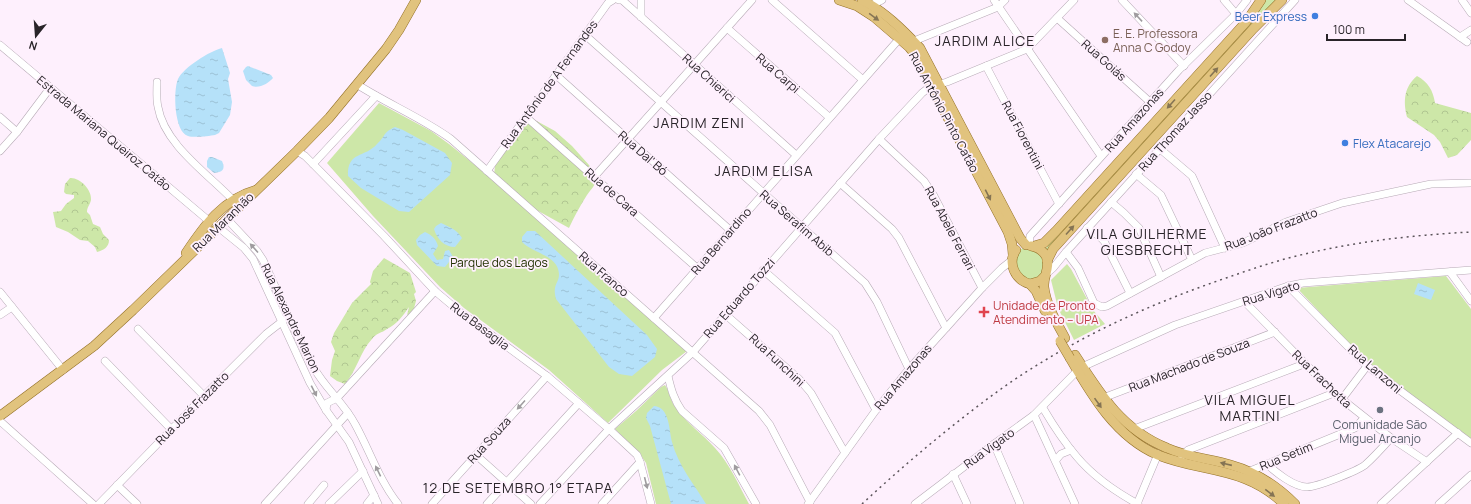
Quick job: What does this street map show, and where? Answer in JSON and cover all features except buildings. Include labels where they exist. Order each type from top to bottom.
[{"type":"main road","name":"Rua Maranhão","points":[[0,416],[94,346],[297,151],[358,85],[395,37],[416,0]]},
{"type":"main road","name":"Rua Antônio Pinto Catão","points":[[839,0],[857,6],[868,13],[900,38],[918,58],[931,86],[1008,232],[1012,244],[1012,258]]},
{"type":"main road","name":"Rua Antônio Pinto Catão","points":[[862,0],[871,5],[907,33],[920,48],[1020,238],[1029,246]]},
{"type":"main road","points":[[1063,340],[1050,322],[1041,301],[1030,284],[1019,277],[1014,271],[1012,258],[1019,248],[1044,243],[1056,231],[1246,22],[1261,0]]},
{"type":"main road","points":[[1282,0],[1252,29],[1058,243],[1049,256],[1044,287],[1054,318],[1072,357],[1105,414],[1121,430],[1138,443],[1158,454],[1231,465],[1250,471],[1270,482],[1295,504]]},
{"type":"main road","points":[[174,270],[209,221],[218,212],[243,193],[258,189]]},
{"type":"main road","points":[[218,212],[227,219]]},
{"type":"main road","points":[[209,221],[218,227]]},
{"type":"main road","points":[[1029,246],[1042,251],[1046,270],[1040,281],[1030,284]]},
{"type":"main road","points":[[1080,369],[1123,421],[1134,429],[1181,457],[1246,478],[1267,490],[1284,504]]},
{"type":"street","name":"Rua Antônio de A Fernandes","points":[[487,171],[608,2],[613,0]]},
{"type":"street","points":[[619,0],[622,0],[641,17]]},
{"type":"street","points":[[641,0],[641,17]]},
{"type":"street","points":[[594,176],[752,0]]},
{"type":"street","points":[[772,0],[862,80]]},
{"type":"street","points":[[871,5],[882,0]]},
{"type":"street","points":[[994,0],[1101,156]]},
{"type":"street","points":[[914,41],[998,6],[1005,0]]},
{"type":"street","points":[[931,86],[935,81],[940,84],[947,82],[1027,49],[1074,0]]},
{"type":"street","points":[[1122,0],[1184,66]]},
{"type":"street","points":[[1224,0],[1236,14]]},
{"type":"street","name":"Rua Amazonas","points":[[1029,246],[1030,236],[1150,102],[1236,14],[1247,0]]},
{"type":"street","name":"Rua Thomaz Jasso","points":[[1046,270],[1058,263],[1087,228],[1294,0]]},
{"type":"street","points":[[1408,0],[1467,42]]},
{"type":"street","points":[[1462,0],[1471,13]]},
{"type":"street","name":"Rua Chierici","points":[[641,17],[796,155]]},
{"type":"street","name":"Rua Goiás","points":[[1057,18],[1150,102]]},
{"type":"street","name":"Rua Carpi","points":[[727,28],[830,118]]},
{"type":"street","points":[[1460,37],[1471,30]]},
{"type":"street","name":"Rua Serafim Abib","points":[[585,35],[865,283],[909,369]]},
{"type":"street","name":"Rua Bernardino","points":[[654,318],[900,38]]},
{"type":"street","name":"Estrada Mariana Queiroz Catão","points":[[0,45],[209,221]]},
{"type":"street","name":"Rua Fiorentini","points":[[986,66],[1059,204]]},
{"type":"street","name":"Rua Dal' Bó","points":[[556,76],[730,230]]},
{"type":"street","points":[[157,82],[158,106],[163,124],[180,149],[233,200]]},
{"type":"street","name":"Rua Franco","points":[[358,85],[435,128],[451,139],[759,411],[770,425],[809,503]]},
{"type":"street","name":"Rua Eduardo Tozzi","points":[[540,504],[609,429],[692,353],[878,139],[922,93],[931,86]]},
{"type":"street","points":[[0,151],[17,132],[50,88]]},
{"type":"street","points":[[313,164],[376,96]]},
{"type":"street","points":[[0,117],[17,132]]},
{"type":"street","name":"Rua de Cara","points":[[526,117],[697,268]]},
{"type":"street","name":"Rua Abele Ferrari","points":[[878,139],[924,181],[934,196],[982,288]]},
{"type":"street","points":[[1160,148],[1192,176],[1225,248]]},
{"type":"street","name":"Rua Basaglia","points":[[297,151],[313,164],[384,236],[435,291],[460,312],[547,376],[637,455],[651,504]]},
{"type":"street","points":[[1136,174],[1162,195],[1192,260]]},
{"type":"street","points":[[840,183],[892,229],[899,238],[946,328]]},
{"type":"street","name":"Rua João Frazatto","points":[[1066,252],[1078,268],[1094,303],[1102,307],[1107,306],[1204,253],[1243,243],[1286,222],[1342,203],[1431,184],[1471,183]]},
{"type":"street","points":[[1111,202],[1139,228],[1161,277]]},
{"type":"street","name":"Rua Alexandre Marion","points":[[227,219],[257,251],[263,260],[314,369],[355,423],[380,475],[398,504]]},
{"type":"street","name":"Rua Alexandre Marion","points":[[218,227],[239,243],[253,259],[310,383],[326,410],[349,442],[378,504]]},
{"type":"street","points":[[1087,228],[1100,236],[1104,241],[1130,293]]},
{"type":"street","name":"Rua Amazonas","points":[[809,503],[876,410],[909,369],[982,288],[1012,258]]},
{"type":"street","points":[[763,270],[835,333],[876,410]]},
{"type":"street","name":"Rua Vigato","points":[[915,504],[953,474],[1034,415],[1080,369],[1175,326],[1288,286],[1303,283],[1471,270]]},
{"type":"street","points":[[1450,272],[1471,301]]},
{"type":"street","name":"Rua Lanzoni","points":[[1288,286],[1367,366],[1471,442]]},
{"type":"street","points":[[326,410],[327,402],[337,398],[435,291]]},
{"type":"street","points":[[0,292],[63,370]]},
{"type":"street","name":"Rua Frachetta","points":[[1244,301],[1334,394],[1391,438],[1427,462]]},
{"type":"street","points":[[0,315],[12,307]]},
{"type":"street","name":"Rua Funchini","points":[[726,315],[799,379],[811,393],[845,453]]},
{"type":"street","name":"Rua José Frazatto","points":[[99,504],[266,334],[281,321],[289,317]]},
{"type":"street","points":[[138,329],[204,396]]},
{"type":"street","name":"Rua Machado de Souza","points":[[1103,398],[1275,332]]},
{"type":"street","points":[[105,361],[171,429]]},
{"type":"street","points":[[1134,429],[1304,364]]},
{"type":"street","points":[[1342,399],[1367,366]]},
{"type":"street","name":"Rua Souza","points":[[432,504],[547,376]]},
{"type":"street","points":[[668,376],[674,397],[682,411],[724,448],[756,504]]},
{"type":"street","points":[[1181,457],[1188,450],[1334,394]]},
{"type":"street","points":[[487,504],[579,403]]},
{"type":"street","points":[[1042,408],[1078,458],[1104,482],[1138,504],[1158,454]]},
{"type":"street","points":[[265,504],[348,413]]},
{"type":"street","points":[[1034,415],[1075,504]]},
{"type":"street","name":"Rua Setim","points":[[1250,471],[1355,428],[1364,418]]},
{"type":"street","points":[[0,421],[92,504]]},
{"type":"street","points":[[1381,504],[1458,433]]},
{"type":"street","points":[[1267,464],[1273,470],[1296,485],[1307,487],[1334,478],[1364,465],[1391,438]]},
{"type":"street","points":[[994,444],[1020,504]]},
{"type":"street","points":[[1056,460],[1061,454],[1071,450]]},
{"type":"street","points":[[476,455],[531,504]]},
{"type":"street","points":[[602,504],[640,462]]},
{"type":"street","points":[[329,504],[363,471]]},
{"type":"street","points":[[953,474],[967,504]]},
{"type":"street","points":[[1439,504],[1471,476]]},
{"type":"street","points":[[117,485],[137,504]]},
{"type":"street","points":[[308,504],[324,486]]},
{"type":"street","points":[[367,504],[374,495]]},
{"type":"green space","points":[[1263,0],[1279,0],[1048,254],[1045,249],[1059,232]]},
{"type":"green space","points":[[1417,76],[1429,87],[1433,94],[1435,103],[1471,113],[1471,140],[1457,155],[1448,158],[1440,142],[1434,135],[1407,117],[1405,100],[1407,90],[1409,85]]},
{"type":"green space","name":"Parque dos Lagos","points":[[379,103],[431,131],[449,144],[486,174],[687,351],[662,370],[608,423],[549,370],[464,308],[440,287],[373,216],[327,163]]},
{"type":"green space","points":[[533,119],[555,131],[572,146],[589,165],[597,179],[569,228],[531,207],[494,175],[495,166],[514,137],[521,133],[525,125]]},
{"type":"green space","points":[[70,178],[77,179],[84,184],[91,196],[87,212],[90,215],[93,224],[100,227],[103,234],[109,240],[106,248],[102,250],[97,252],[95,247],[88,241],[80,240],[68,232],[56,227],[53,212],[61,211],[66,204],[74,198],[74,195],[66,194],[64,192],[65,184]]},
{"type":"green space","points":[[1027,247],[1037,249],[1046,262],[1041,277],[1032,280],[1027,280],[1021,276],[1015,257],[1021,249]]},
{"type":"green space","points":[[384,258],[410,273],[416,292],[414,294],[416,301],[413,312],[407,315],[409,307],[397,322],[374,337],[364,350],[353,373],[345,384],[330,376],[335,351],[331,342],[334,333],[352,303],[371,284],[370,282],[373,271]]},
{"type":"green space","points":[[1067,264],[1093,310],[1105,324],[1074,340],[1058,308],[1051,280]]},
{"type":"green space","points":[[1446,276],[1471,309],[1471,440],[1367,363],[1297,288]]},
{"type":"green space","points":[[665,385],[672,402],[680,413],[710,443],[725,461],[749,504],[656,504],[646,463],[640,454],[615,429]]},
{"type":"water","points":[[222,48],[230,73],[228,79],[232,102],[230,115],[219,133],[215,135],[198,137],[188,136],[183,133],[177,119],[175,101],[176,84],[181,74],[198,60],[211,52]]},
{"type":"water","points":[[248,66],[271,75],[273,78],[264,85],[258,87],[252,86],[246,80],[243,71]]},
{"type":"water","points":[[395,127],[445,153],[452,163],[450,175],[409,212],[399,211],[361,188],[348,176],[350,162],[372,148],[386,133]]},
{"type":"water","points":[[209,157],[222,161],[224,167],[222,170],[214,173],[207,167]]},
{"type":"water","points":[[441,223],[456,231],[462,238],[455,247],[444,244],[437,236],[434,229]]},
{"type":"water","points":[[527,231],[535,231],[647,335],[657,349],[655,357],[632,376],[619,374],[609,367],[556,299],[555,287],[559,277],[558,268],[545,255],[522,242],[522,237]]},
{"type":"water","points":[[425,232],[430,234],[436,241],[438,246],[433,254],[437,260],[443,259],[445,251],[449,250],[453,257],[445,267],[437,266],[417,245],[416,240]]},
{"type":"water","points":[[1418,283],[1435,290],[1431,300],[1414,294]]},
{"type":"water","points":[[654,406],[663,410],[666,415],[672,442],[678,459],[706,504],[671,504],[650,426],[646,418],[647,413]]},
{"type":"railway","points":[[862,504],[926,447],[994,394],[1048,358],[1106,327],[1135,314],[1195,289],[1295,256],[1366,242],[1471,232]]},
{"type":"place","name":"Beer Express","points":[[1315,16]]},
{"type":"place","name":"E. E. Professora Anna C Godoy","points":[[1105,40]]},
{"type":"place","name":"Flex Atacarejo","points":[[1345,143]]},
{"type":"place","name":"Unidade de Pronto Atendimento – UPA","points":[[984,312]]},
{"type":"place","name":"Comunidade São Miguel Arcanjo","points":[[1380,410]]},
{"type":"district","name":"JARDIM ALICE","points":[[985,40]]},
{"type":"district","name":"JARDIM ZENI","points":[[699,122]]},
{"type":"district","name":"JARDIM ELISA","points":[[764,170]]},
{"type":"district","name":"VILA GUILHERME GIESBRECHT","points":[[1147,242]]},
{"type":"district","name":"VILA MIGUEL MARTINI","points":[[1250,408]]},
{"type":"district","name":"12 DE SETEMBRO 1° ETAPA","points":[[518,487]]}]
